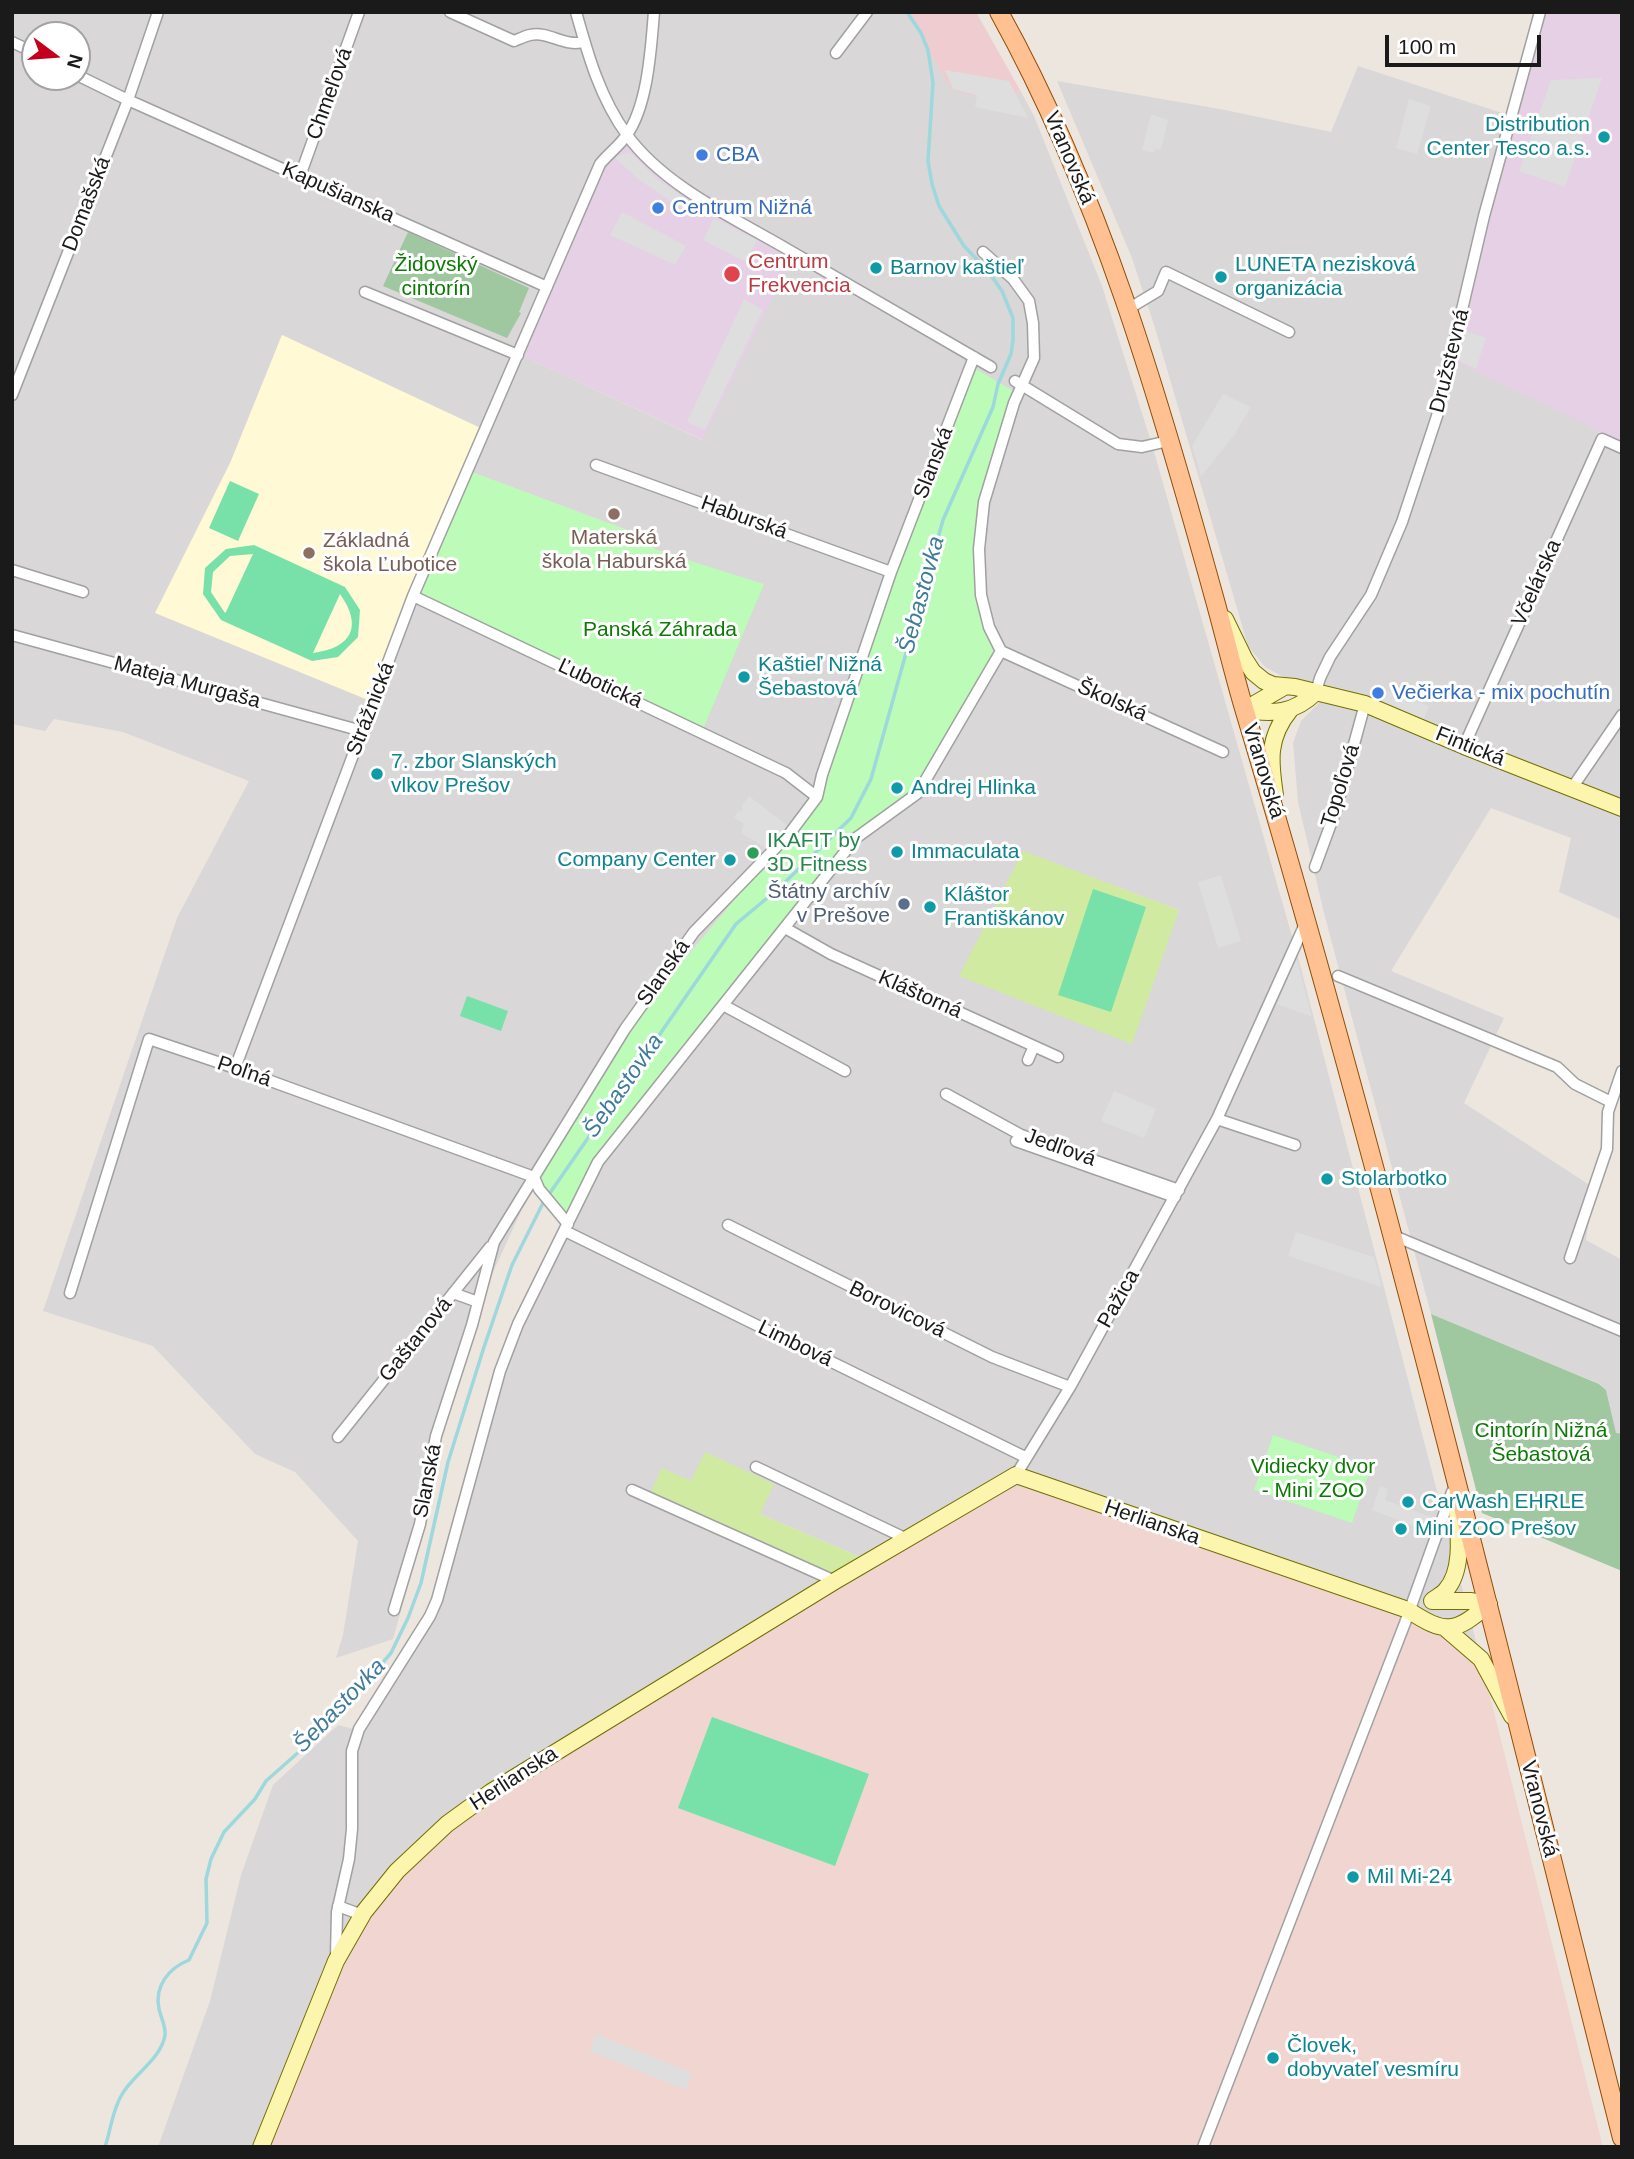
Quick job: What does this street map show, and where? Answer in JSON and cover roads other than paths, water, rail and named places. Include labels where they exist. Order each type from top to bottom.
[{"type":"main road","name":"Vranovská","points":[[999,12],[1054,120],[1128,309],[1214,595],[1244,710],[1307,920],[1489,1604],[1622,2138]]},
{"type":"street","name":"Domašská","points":[[12,395],[128,100],[158,12]]},
{"type":"street","name":"Chmeľová","points":[[300,176],[359,12]]},
{"type":"street","points":[[450,12],[514,41],[530,35],[553,37],[572,45],[584,42]]},
{"type":"street","points":[[576,12],[596,78],[627,135],[660,168],[711,205],[991,367]]},
{"type":"street","name":"Strážnická","points":[[235,1068],[413,596],[600,164],[627,135],[646,82],[654,12]]},
{"type":"street","points":[[836,53],[867,12]]},
{"type":"street","points":[[1004,12],[1020,50]]},
{"type":"street","name":"Družstevná","points":[[1316,692],[1330,657],[1371,595],[1402,522],[1437,415],[1484,216],[1540,12]]},
{"type":"street","name":"Kapušianska","points":[[91,82],[547,287]]},
{"type":"street","points":[[983,252],[1013,279],[1029,301],[1033,323],[1034,358],[1019,383],[984,502],[979,549],[981,595],[989,627],[1001,651]]},
{"type":"street","points":[[1128,309],[1158,290],[1166,272],[1289,332]]},
{"type":"street","points":[[365,292],[517,355]]},
{"type":"street","name":"Slanská","points":[[394,1611],[420,1524],[436,1436],[494,1242],[615,1042],[694,932],[790,833],[817,797],[821,777],[891,572],[974,357]]},
{"type":"street","points":[[1019,383],[1118,444],[1142,447],[1168,441]]},
{"type":"street","name":"Včelárska","points":[[1464,746],[1602,439],[1622,448]]},
{"type":"street","name":"Haburská","points":[[596,466],[891,572]]},
{"type":"street","points":[[12,570],[83,592]]},
{"type":"street","name":"Fintická","points":[[1214,595],[1244,658],[1264,681],[1366,704],[1622,808]]},
{"type":"street","name":"Ľubotická","points":[[413,596],[786,773],[817,797]]},
{"type":"street","name":"Mateja Murgaša","points":[[12,635],[362,731]]},
{"type":"street","name":"Slanská","points":[[336,1961],[338,1906],[349,1859],[352,1829],[352,1751],[359,1729],[430,1616],[437,1600],[500,1371],[518,1324],[598,1162],[856,838],[918,793],[1001,651]]},
{"type":"street","name":"Školská","points":[[1001,651],[1223,752]]},
{"type":"street","points":[[1244,710],[1284,687]]},
{"type":"street","points":[[1244,710],[1268,713],[1290,710],[1305,703],[1316,692]]},
{"type":"street","name":"Topoľová","points":[[1315,867],[1336,810],[1366,704]]},
{"type":"street","points":[[1280,825],[1271,746],[1276,730],[1290,710]]},
{"type":"street","points":[[1572,788],[1622,715]]},
{"type":"street","name":"Pažica","points":[[1016,1475],[1070,1387],[1217,1119],[1307,920]]},
{"type":"street","name":"Kláštorná","points":[[785,928],[831,954],[1058,1057]]},
{"type":"street","points":[[1338,976],[1557,1067],[1576,1084],[1611,1102]]},
{"type":"street","points":[[723,1005],[845,1071]]},
{"type":"street","name":"Poľná","points":[[70,1293],[149,1040],[235,1068],[534,1177]]},
{"type":"street","points":[[1028,1060],[1034,1046]]},
{"type":"street","points":[[1570,1258],[1607,1149],[1608,1112],[1622,1070]]},
{"type":"street","name":"Jedľová","points":[[946,1094],[1021,1135],[1177,1194]]},
{"type":"street","points":[[1217,1119],[1295,1145]]},
{"type":"street","name":"Jedľová","points":[[1016,1141],[1177,1194]]},
{"type":"street","points":[[534,1177],[539,1189],[560,1213],[566,1227]]},
{"type":"street","name":"Borovicová","points":[[728,1225],[992,1357],[1070,1387]]},
{"type":"street","name":"Limbová","points":[[566,1227],[1025,1457]]},
{"type":"street","points":[[1391,1234],[1622,1331]]},
{"type":"street","name":"Gaštanová","points":[[338,1437],[494,1242]]},
{"type":"street","points":[[453,1293],[478,1302]]},
{"type":"street","points":[[756,1467],[906,1539]]},
{"type":"street","name":"Herlianska","points":[[261,2147],[336,1961],[362,1914],[397,1871],[447,1824],[491,1792],[835,1581],[1016,1475],[1408,1610],[1445,1628],[1481,1659],[1520,1733]]},
{"type":"street","points":[[1203,2147],[1420,1579],[1455,1480]]},
{"type":"street","points":[[1408,1610],[1433,1600],[1448,1587],[1458,1556],[1455,1480]]},
{"type":"street","points":[[632,1490],[835,1581]]},
{"type":"street","points":[[1433,1600],[1489,1604]]},
{"type":"street","points":[[1445,1628],[1468,1622],[1489,1604]]},
{"type":"street","points":[[338,1906],[362,1914]]},
{"type":"waterway","name":"Šebastovka","points":[[105,2147],[121,2096],[162,2044],[165,2032],[158,2001],[161,1985],[169,1973],[189,1960],[207,1923],[206,1879],[211,1859],[224,1832],[255,1799],[266,1781],[318,1735],[391,1653],[408,1618],[421,1583],[448,1462],[484,1347],[512,1265],[543,1203],[736,924],[778,889],[851,818],[871,779],[943,520],[993,407],[1013,340],[1013,318],[1002,291],[988,271],[964,246],[939,206],[928,161],[933,83],[928,50],[907,12]]},
{"type":"place","name":"Distribution Center Tesco a.s.","points":[[1604,137]]},
{"type":"place","name":"CBA","points":[[702,155]]},
{"type":"place","name":"Centrum Nižná","points":[[658,208]]},
{"type":"place","name":"Barnov kaštieľ","points":[[876,268]]},
{"type":"place","name":"Centrum Frekvencia","points":[[732,274]]},
{"type":"place","name":"LUNETA nezisková organizácia","points":[[1221,277]]},
{"type":"place","name":"Materská škola Haburská","points":[[614,514]]},
{"type":"place","name":"Základná škola Ľubotice","points":[[309,553]]},
{"type":"place","name":"Kaštieľ Nižná Šebastová","points":[[744,677]]},
{"type":"place","name":"Večierka - mix pochutín","points":[[1378,693]]},
{"type":"place","name":"7. zbor Slanských vlkov Prešov","points":[[377,774]]},
{"type":"place","name":"Andrej Hlinka","points":[[897,788]]},
{"type":"place","name":"Immaculata","points":[[897,852]]},
{"type":"place","name":"IKAFIT by 3D Fitness","points":[[753,853]]},
{"type":"place","name":"Company Center","points":[[730,860]]},
{"type":"place","name":"Štátny archív v Prešove","points":[[904,904]]},
{"type":"place","name":"Kláštor Františkánov","points":[[930,907]]},
{"type":"place","name":"Stolarbotko","points":[[1327,1179]]},
{"type":"place","name":"CarWash EHRLE","points":[[1408,1502]]},
{"type":"place","name":"Mini ZOO Prešov","points":[[1401,1529]]},
{"type":"place","name":"Mil Mi-24","points":[[1353,1877]]},
{"type":"place","name":"Človek, dobyvateľ vesmíru","points":[[1273,2058]]},
{"type":"park label","name":"Židovský cintorín","points":[[436,277]]},
{"type":"park label","name":"Panská Záhrada","points":[[660,630]]},
{"type":"park label","name":"Cintorín Nižná Šebastová","points":[[1541,1443]]},
{"type":"park label","name":"Vidiecky dvor - Mini ZOO","points":[[1313,1479]]}]
